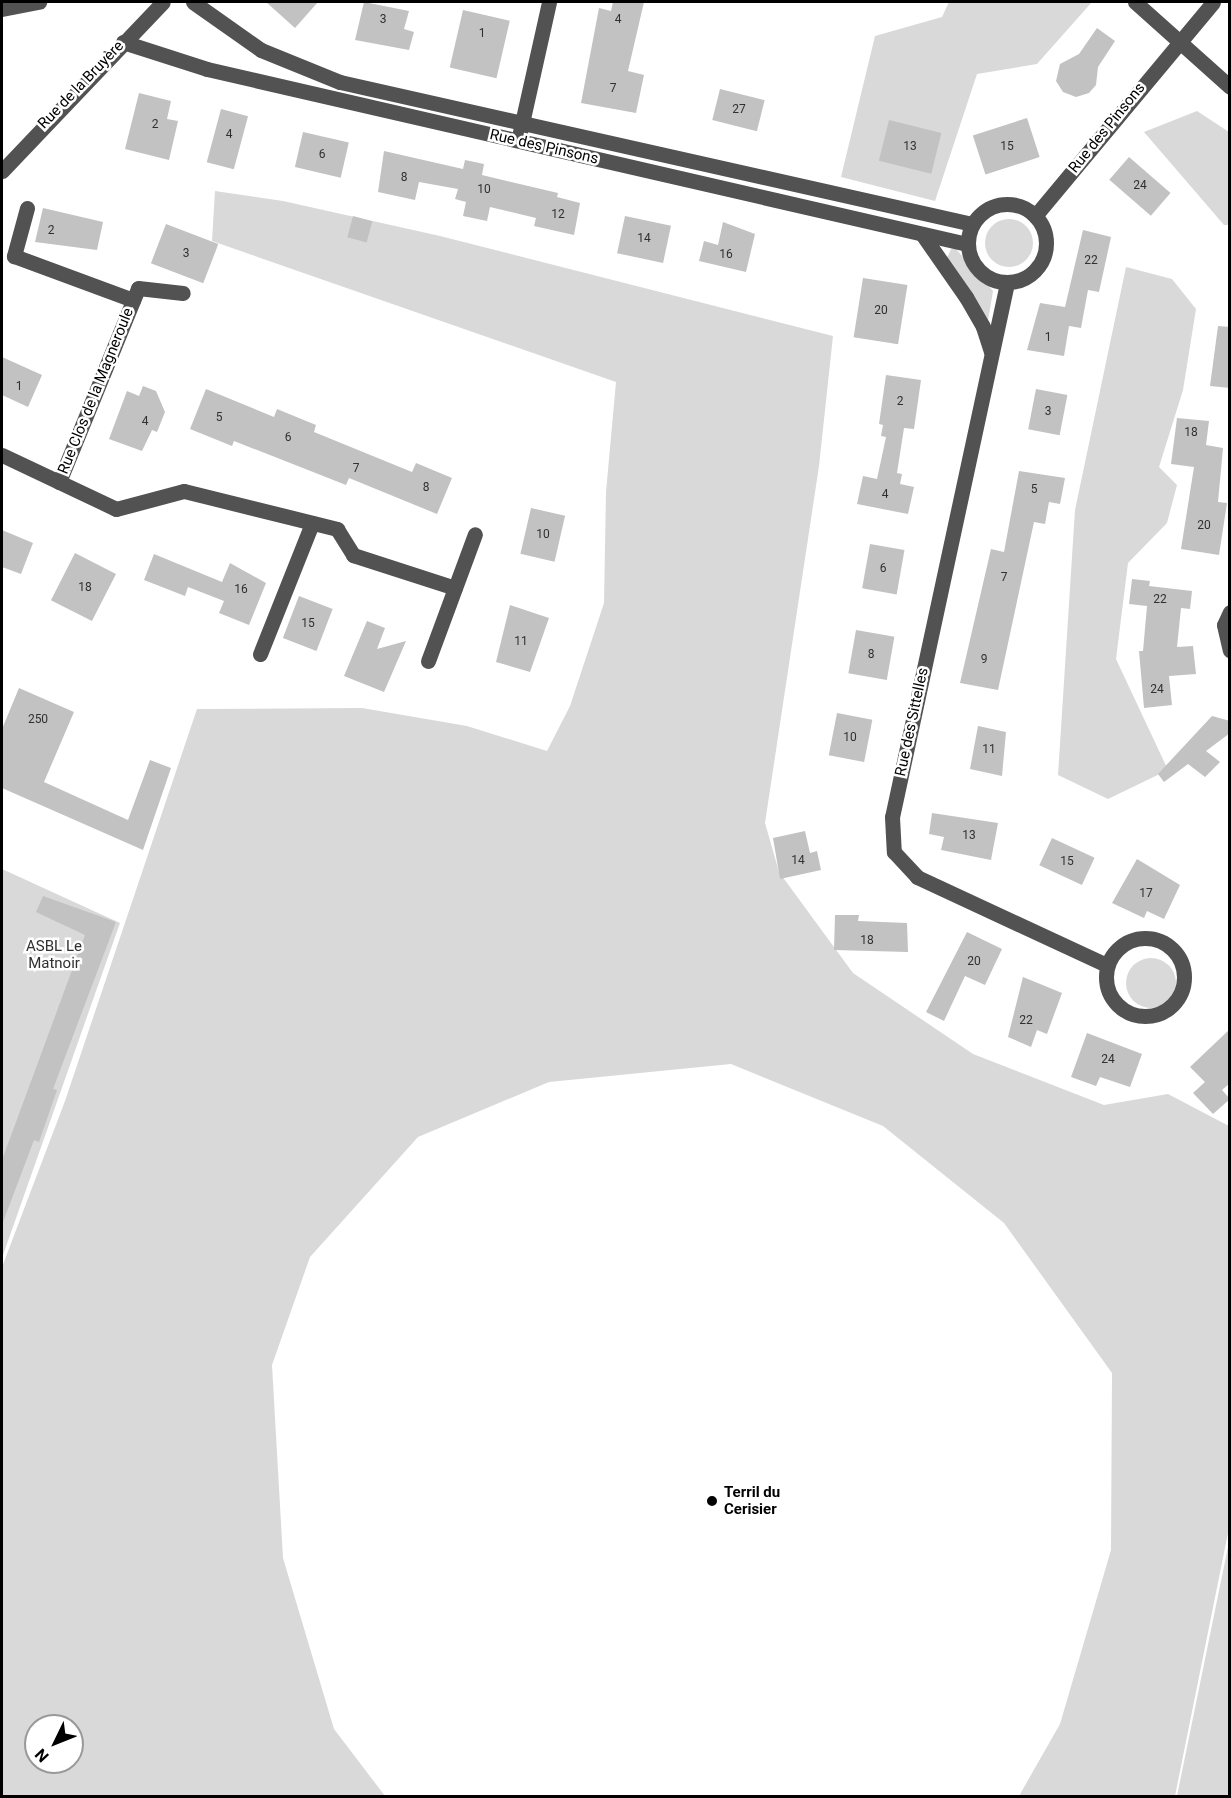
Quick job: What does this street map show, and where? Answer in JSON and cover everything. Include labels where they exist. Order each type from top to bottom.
[{"type":"street","points":[[2,9],[39,2]]},
{"type":"street","name":"Rue de la Bruyère","points":[[2,171],[163,2]]},
{"type":"street","name":"Rue des Pinsons","points":[[193,2],[261,50],[340,82],[972,224]]},
{"type":"street","points":[[518,141],[549,2]]},
{"type":"street","points":[[1135,2],[1230,87]]},
{"type":"street","name":"Rue des Pinsons","points":[[1035,216],[1179,40],[1213,2]]},
{"type":"street","name":"Rue des Pinsons","points":[[123,42],[207,69],[967,244]]},
{"type":"street","points":[[1000,204],[1024,207],[1035,216],[1044,232],[1045,255],[1035,272],[1007,283],[984,276],[977,270],[967,244],[972,224],[981,213],[1000,204]]},
{"type":"street","name":"Rue Clos de la Magneroule","points":[[27,208],[14,256],[133,300]]},
{"type":"street","points":[[922,234],[966,297],[983,327],[992,354]]},
{"type":"street","name":"Rue des Sittelles","points":[[1007,283],[891,817],[894,852],[917,877],[1107,965]]},
{"type":"street","name":"Rue Clos de la Magneroule","points":[[59,482],[138,288],[183,294]]},
{"type":"street","points":[[2,455],[116,509],[184,491],[337,529],[354,555],[455,588]]},
{"type":"street","points":[[260,654],[312,523]]},
{"type":"street","points":[[428,661],[475,534]]},
{"type":"street","points":[[1230,612],[1224,625],[1230,650]]},
{"type":"street","points":[[1139,938],[1161,941],[1180,958],[1184,971],[1182,992],[1164,1012],[1151,1017],[1133,1015],[1112,998],[1105,979],[1107,965],[1126,942],[1139,938]]},
{"type":"green space","points":[[949,2],[1092,2],[1037,64],[977,74],[935,201],[841,177],[875,36],[942,17]]},
{"type":"green space","points":[[1197,111],[1229,132],[1229,225],[1224,225],[1144,132]]},
{"type":"green space","points":[[215,191],[283,201],[440,236],[833,336],[819,466],[765,823],[779,872],[853,973],[973,1054],[1104,1105],[1168,1094],[1229,1126],[1229,1528],[1175,1796],[1019,1796],[1060,1724],[1111,1550],[1112,1373],[1004,1223],[883,1126],[731,1064],[549,1082],[418,1137],[310,1257],[272,1365],[283,1558],[334,1729],[385,1796],[2,1796],[2,1267],[65,1101],[197,709],[362,708],[467,726],[547,751],[570,706],[604,603],[606,492],[616,382],[212,241]]},
{"type":"green space","points":[[1009,219],[1026,226],[1033,243],[1026,260],[1009,267],[992,260],[985,243],[992,226]]},
{"type":"green space","points":[[951,249],[956,249],[993,291],[988,321],[947,258]]},
{"type":"green space","points":[[1126,267],[1172,279],[1196,309],[1183,390],[1159,467],[1177,485],[1167,523],[1128,563],[1116,659],[1168,770],[1108,799],[1058,775],[1075,510]]},
{"type":"green space","name":"ASBL Le Matnoir","points":[[2,869],[120,923],[2,1258]]},
{"type":"green space","points":[[1151,958],[1160,960],[1171,969],[1176,983],[1174,992],[1165,1003],[1151,1008],[1142,1006],[1131,997],[1126,983],[1128,974],[1137,963]]},
{"type":"green space","points":[[1229,1542],[1229,1796],[1177,1796]]},
{"type":"building","points":[[266,2],[318,2],[295,28]]},
{"type":"building","points":[[364,2],[409,11],[404,29],[414,32],[409,50],[355,40]]},
{"type":"building","points":[[613,2],[644,2],[628,71],[644,75],[636,113],[581,103],[599,8],[611,11]]},
{"type":"building","points":[[463,10],[510,21],[496,78],[450,67]]},
{"type":"building","points":[[1097,28],[1115,41],[1098,67],[1096,85],[1089,93],[1076,97],[1063,92],[1056,81],[1060,64],[1079,54]]},
{"type":"building","points":[[720,89],[765,100],[757,131],[712,120]]},
{"type":"building","points":[[139,93],[171,101],[167,119],[178,121],[169,160],[125,149]]},
{"type":"building","points":[[221,109],[248,116],[234,169],[207,162]]},
{"type":"building","points":[[1027,118],[1040,157],[985,175],[973,136]]},
{"type":"building","points":[[889,120],[941,133],[931,174],[879,161]]},
{"type":"building","points":[[303,132],[349,143],[341,178],[295,167]]},
{"type":"building","points":[[384,151],[463,169],[465,160],[484,164],[482,175],[558,193],[557,197],[580,203],[574,235],[534,226],[536,218],[490,207],[487,221],[463,216],[466,202],[455,199],[458,189],[419,182],[415,200],[378,192]]},
{"type":"building","points":[[1129,157],[1171,193],[1151,216],[1109,180]]},
{"type":"building","points":[[43,208],[103,222],[97,250],[35,242]]},
{"type":"building","points":[[353,216],[372,221],[367,242],[347,237]]},
{"type":"building","points":[[625,216],[671,226],[663,263],[617,253]]},
{"type":"building","points":[[723,222],[755,234],[746,272],[699,261],[704,241],[718,245]]},
{"type":"building","points":[[166,224],[218,244],[203,283],[151,263]]},
{"type":"building","points":[[1083,230],[1111,237],[1099,292],[1088,290],[1081,328],[1069,326],[1064,356],[1027,350],[1040,303],[1065,307]]},
{"type":"building","points":[[863,278],[907,285],[898,344],[854,337]]},
{"type":"building","points":[[1218,326],[1230,327],[1230,388],[1210,386]]},
{"type":"building","points":[[2,357],[42,375],[28,407],[2,395]]},
{"type":"building","points":[[886,375],[921,380],[914,429],[904,428],[897,473],[902,474],[900,484],[914,487],[908,514],[857,504],[863,476],[877,479],[886,437],[881,436],[883,425],[879,424]]},
{"type":"building","points":[[143,386],[156,391],[165,412],[157,432],[152,430],[142,451],[109,439],[127,391],[139,396]]},
{"type":"building","points":[[206,389],[274,417],[277,409],[316,425],[314,432],[412,472],[416,463],[452,478],[437,514],[349,478],[346,485],[234,441],[232,446],[190,429]]},
{"type":"building","points":[[1036,389],[1067,395],[1060,435],[1028,429]]},
{"type":"building","points":[[1177,418],[1209,421],[1206,445],[1223,448],[1218,502],[1227,503],[1219,555],[1181,549],[1194,467],[1171,464]]},
{"type":"building","points":[[1019,471],[1065,478],[1060,504],[1049,502],[1045,524],[1034,522],[998,690],[960,683],[991,549],[1004,552]]},
{"type":"building","points":[[531,508],[565,516],[555,562],[520,554]]},
{"type":"building","points":[[2,530],[33,543],[21,574],[2,567]]},
{"type":"building","points":[[870,544],[904,550],[897,594],[862,588]]},
{"type":"building","points":[[75,553],[116,574],[92,621],[51,600]]},
{"type":"building","points":[[154,554],[222,582],[230,563],[266,583],[249,625],[219,613],[224,601],[188,587],[185,596],[144,580]]},
{"type":"building","points":[[1132,579],[1150,581],[1149,586],[1192,591],[1190,609],[1181,608],[1177,647],[1193,646],[1196,674],[1169,676],[1172,705],[1144,708],[1139,651],[1143,651],[1147,606],[1129,604]]},
{"type":"building","points":[[299,596],[333,609],[316,651],[283,638]]},
{"type":"building","points":[[510,605],[549,618],[530,672],[496,662]]},
{"type":"building","points":[[367,621],[385,628],[377,649],[406,641],[384,692],[344,676]]},
{"type":"building","points":[[856,630],[894,637],[887,680],[848,673]]},
{"type":"building","points":[[19,688],[74,712],[44,782],[128,820],[150,760],[171,768],[143,850],[2,788],[2,729]]},
{"type":"building","points":[[837,713],[872,720],[864,762],[829,755]]},
{"type":"building","points":[[1212,716],[1230,721],[1230,733],[1206,751],[1220,762],[1205,777],[1188,764],[1164,782],[1158,774]]},
{"type":"building","points":[[978,726],[1006,732],[1002,776],[970,769]]},
{"type":"building","points":[[932,813],[998,823],[991,860],[941,850],[944,837],[929,834]]},
{"type":"building","points":[[805,831],[810,853],[817,851],[821,870],[780,879],[773,838]]},
{"type":"building","points":[[1052,838],[1095,858],[1082,885],[1039,865]]},
{"type":"building","points":[[1137,859],[1180,885],[1164,919],[1147,911],[1144,918],[1112,903]]},
{"type":"building","points":[[43,896],[116,922],[53,1089],[57,1090],[39,1142],[34,1140],[3,1222],[2,1160],[85,935],[36,912]]},
{"type":"building","points":[[835,915],[859,915],[858,921],[907,923],[908,952],[834,950]]},
{"type":"building","points":[[967,932],[1002,949],[985,985],[965,976],[944,1021],[926,1012]]},
{"type":"building","points":[[1023,977],[1062,993],[1047,1034],[1037,1030],[1031,1047],[1008,1037]]},
{"type":"building","points":[[1230,1029],[1230,1083],[1222,1090],[1230,1099],[1213,1114],[1193,1093],[1205,1082],[1190,1067]]},
{"type":"building","points":[[1087,1033],[1142,1054],[1130,1087],[1100,1077],[1096,1086],[1071,1077]]},
{"type":"place","name":"Terril du Cerisier","points":[[712,1501]]}]
